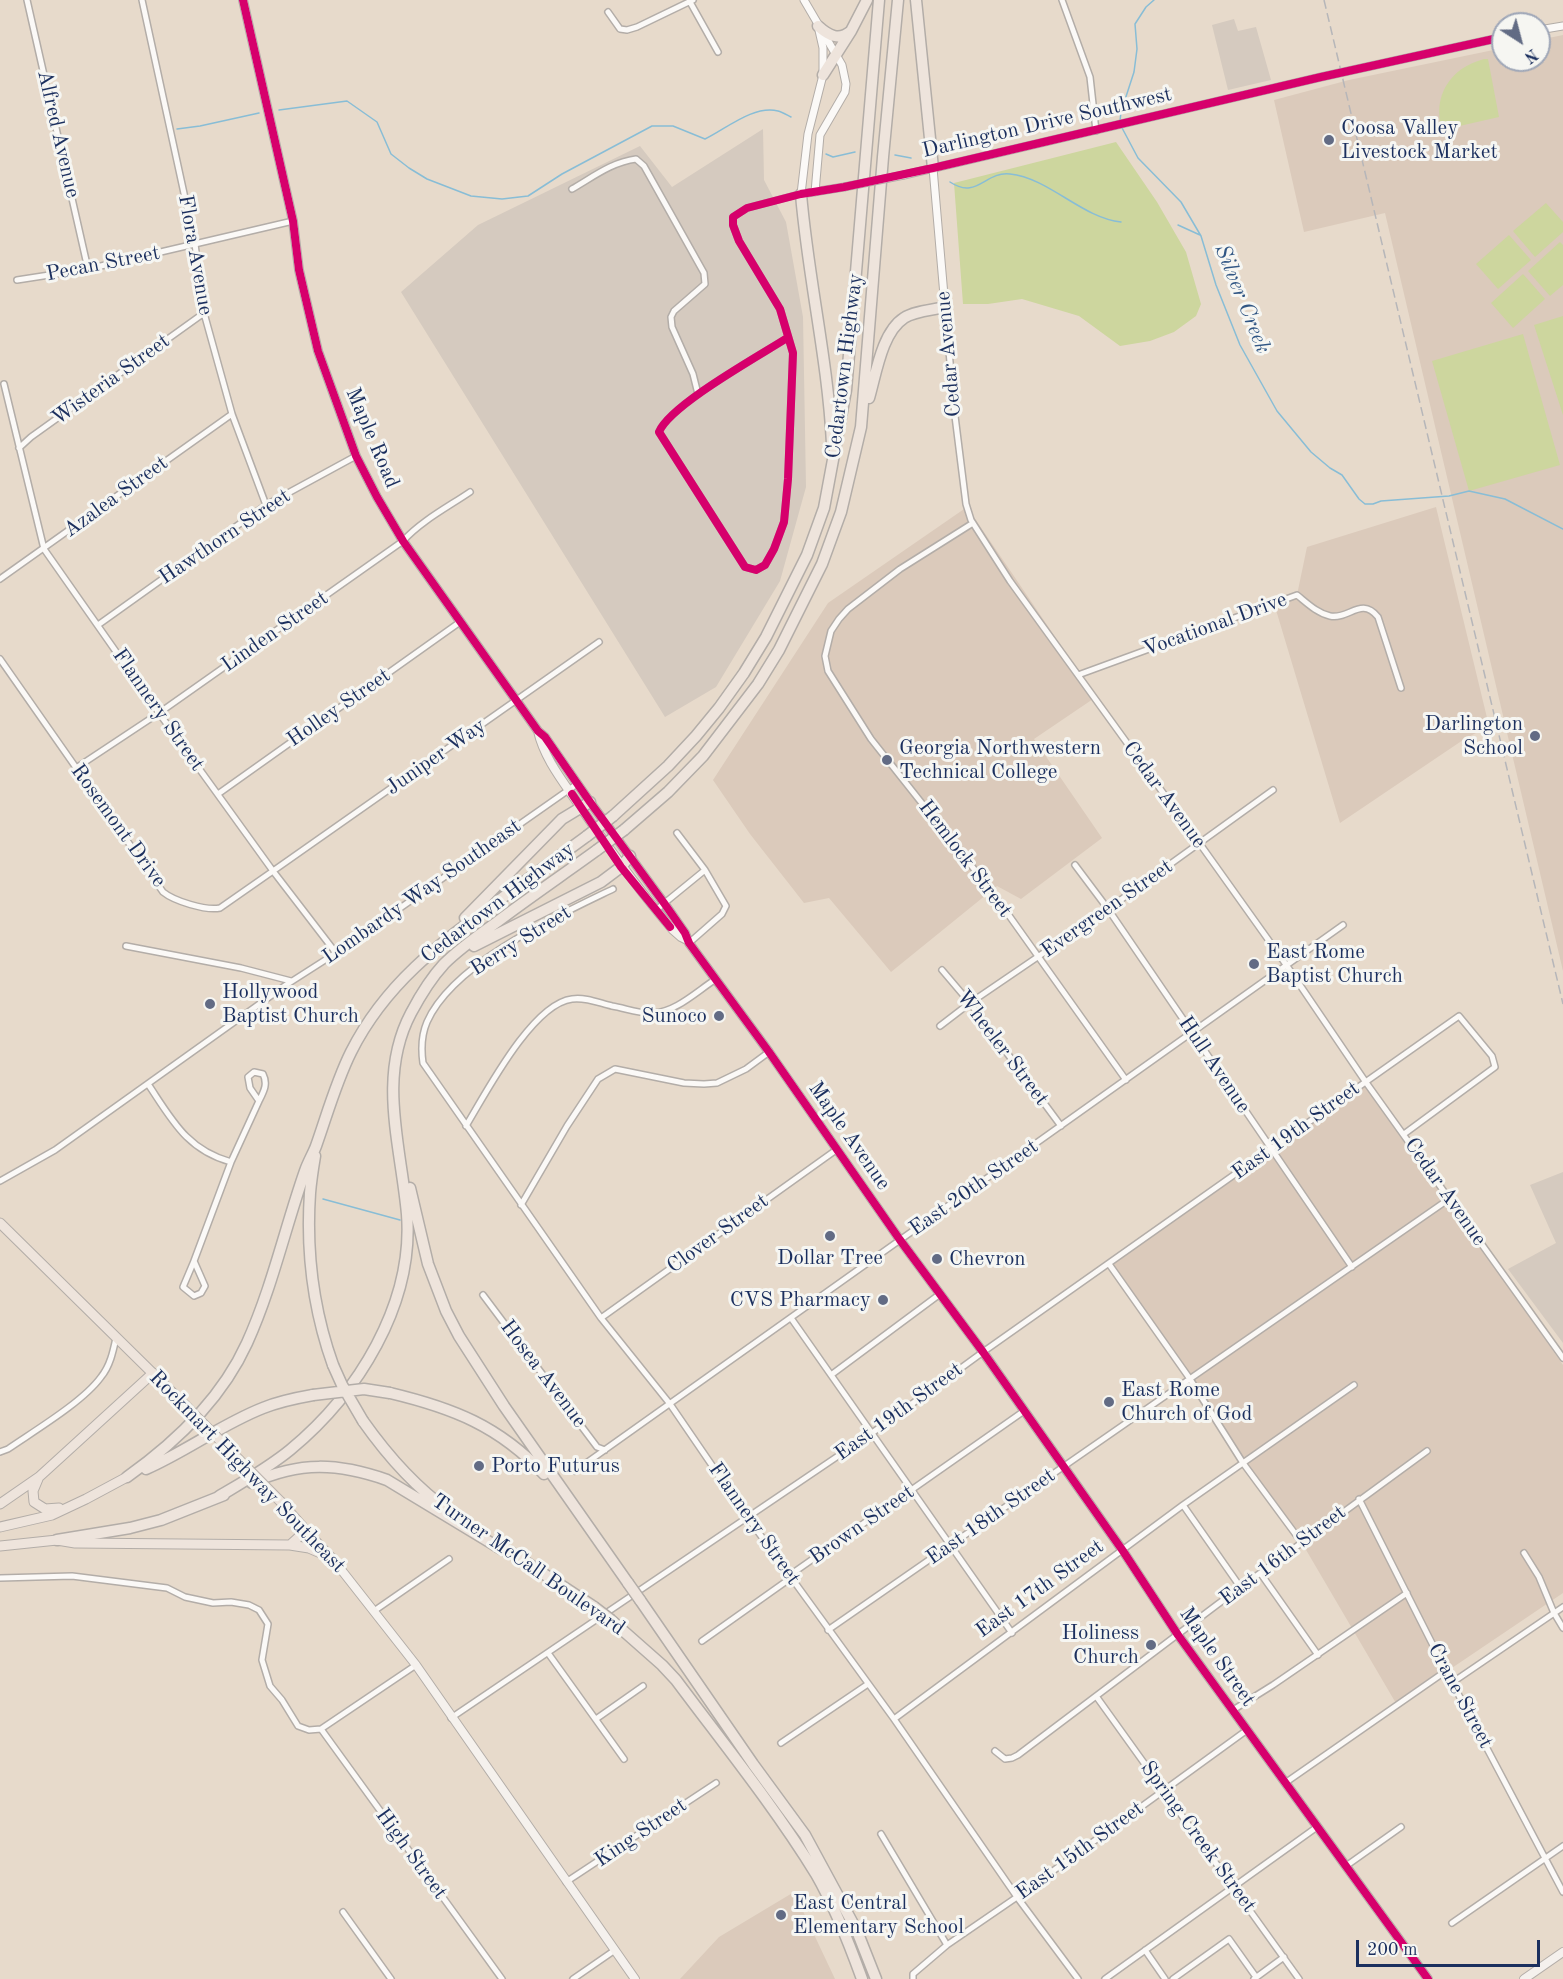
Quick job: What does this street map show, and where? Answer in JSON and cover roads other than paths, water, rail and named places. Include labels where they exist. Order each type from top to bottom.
[{"type":"highway","points":[[823,75],[851,31],[867,0]]},
{"type":"highway","name":"Cedartown Highway","points":[[315,1147],[330,1102],[356,1043],[388,996],[418,962],[444,940],[610,821],[668,766],[719,708],[766,637],[807,555],[824,508],[846,390],[879,0]]},
{"type":"highway","name":"Cedartown Highway","points":[[393,1091],[394,1063],[398,1042],[410,1014],[443,965],[495,923],[624,830],[680,781],[703,756],[764,676],[822,564],[841,512],[861,428],[898,0]]},
{"type":"highway","points":[[916,0],[933,168]]},
{"type":"highway","points":[[818,27],[831,36],[838,37],[845,36],[851,31]]},
{"type":"highway","points":[[801,194],[815,311],[824,355],[833,466]]},
{"type":"highway","points":[[861,428],[887,337],[905,317],[945,308]]},
{"type":"highway","points":[[444,940],[562,819],[585,805]]},
{"type":"highway","points":[[443,965],[480,942],[601,882],[621,867],[630,856]]},
{"type":"highway","points":[[218,1497],[291,1449],[334,1406],[377,1345],[406,1266],[408,1240],[393,1091]]},
{"type":"highway","name":"Turner McCall Boulevard","points":[[393,1091],[420,1237],[436,1288],[446,1311],[491,1387],[753,1764],[806,1835],[857,1931],[876,1979]]},
{"type":"highway","points":[[127,1477],[148,1462],[188,1426],[211,1399],[246,1344],[269,1286],[305,1168],[315,1147]]},
{"type":"highway","name":"Turner McCall Boulevard","points":[[315,1147],[310,1192],[310,1263],[318,1317],[333,1365],[363,1421],[395,1462],[430,1496],[594,1607],[662,1665],[676,1680],[774,1813],[816,1875],[850,1945],[862,1979]]},
{"type":"highway","points":[[127,1477],[164,1461],[261,1408],[284,1400],[364,1389],[415,1399],[464,1415],[486,1427],[530,1459],[585,1523]]},
{"type":"highway","points":[[57,1540],[130,1528],[161,1520],[268,1476],[290,1470],[321,1466],[351,1469],[387,1480],[501,1549],[515,1555]]},
{"type":"main road","name":"Maple Road","points":[[243,0],[318,351],[356,456],[403,541],[538,731],[544,749],[568,790],[585,805],[610,821]]},
{"type":"main road","name":"Maple Road","points":[[538,731],[544,736],[577,784],[599,835]]},
{"type":"main road","name":"Maple Avenue","points":[[610,821],[630,856],[664,903],[688,942],[769,1052],[900,1240],[983,1352]]},
{"type":"main road","name":"Maple Avenue","points":[[599,835],[621,867],[656,910],[681,938],[688,942]]},
{"type":"main road","name":"Rockmart Highway Southeast","points":[[0,1223],[187,1407],[281,1502],[332,1558],[416,1665],[635,1979]]},
{"type":"main road","name":"Maple Street","points":[[983,1352],[1179,1635],[1428,1979]]},
{"type":"main road","points":[[0,1504],[39,1477],[153,1374]]},
{"type":"main road","points":[[39,1477],[32,1494],[37,1505],[45,1509],[73,1506]]},
{"type":"main road","points":[[0,1527],[35,1520],[73,1506],[127,1477]]},
{"type":"main road","points":[[290,1545],[301,1535],[302,1526]]},
{"type":"main road","points":[[0,1546],[57,1540],[75,1543],[290,1545],[309,1548],[332,1558]]},
{"type":"main road","points":[[1524,1979],[1563,1952]]},
{"type":"street","name":"Alfred Avenue","points":[[27,0],[88,269]]},
{"type":"street","name":"Flora Avenue","points":[[142,0],[195,244],[204,313],[232,414],[266,505]]},
{"type":"street","points":[[804,0],[845,75],[845,92],[820,135],[815,192]]},
{"type":"street","points":[[1062,0],[1090,77],[1100,130]]},
{"type":"street","points":[[608,12],[620,29],[627,30],[692,1],[718,52]]},
{"type":"street","points":[[801,194],[808,134],[823,75],[823,48],[818,27]]},
{"type":"street","name":"Darlington Drive Southwest","points":[[788,338],[780,309],[732,225],[733,217],[747,207],[801,194],[904,175],[1491,40]]},
{"type":"street","points":[[572,189],[615,164],[636,159],[644,166],[704,273],[705,284],[674,310],[671,317],[672,327],[693,374],[698,394]]},
{"type":"street","name":"Cedar Avenue","points":[[933,168],[955,416],[968,513],[973,523],[995,560],[1287,966],[1365,1081],[1563,1358]]},
{"type":"street","name":"Pecan Street","points":[[17,280],[88,269],[292,221]]},
{"type":"street","name":"Wisteria Street","points":[[19,448],[31,437],[204,313]]},
{"type":"street","points":[[788,338],[793,353],[784,522],[765,565],[756,570],[745,567],[659,432],[668,417],[698,394],[788,338]]},
{"type":"street","name":"Flannery Street","points":[[4,384],[45,549],[159,713],[273,871],[336,953]]},
{"type":"street","name":"Azalea Street","points":[[0,579],[232,414]]},
{"type":"street","name":"Hawthorn Street","points":[[98,625],[266,505],[356,456]]},
{"type":"street","name":"Linden Street","points":[[76,768],[159,713],[470,492]]},
{"type":"street","name":"Hemlock Street","points":[[973,523],[906,565],[848,609],[831,631],[825,656],[828,671],[871,739],[975,868],[1126,1080]]},
{"type":"street","name":"Vocational Drive","points":[[1078,675],[1297,595],[1319,612],[1332,616],[1344,615],[1357,609],[1368,608],[1374,612],[1378,617],[1401,688]]},
{"type":"street","name":"Holley Street","points":[[218,794],[460,622]]},
{"type":"street","name":"Juniper Way","points":[[273,871],[599,642]]},
{"type":"street","name":"Rosemont Drive","points":[[0,659],[168,896],[213,909],[220,908],[273,871]]},
{"type":"street","name":"Lombardy Way Southeast","points":[[0,1181],[55,1150],[291,981],[336,953],[577,784]]},
{"type":"street","name":"Evergreen Street","points":[[940,1026],[1274,790]]},
{"type":"street","points":[[677,832],[705,870],[726,906],[722,914],[688,942]]},
{"type":"street","name":"Hull Avenue","points":[[1075,865],[1108,909],[1352,1267]]},
{"type":"street","points":[[656,910],[705,870]]},
{"type":"street","name":"Berry Street","points":[[428,1071],[423,1063],[422,1038],[427,1022],[439,1002],[455,984],[498,951],[613,889]]},
{"type":"street","name":"East 20th Street","points":[[575,1471],[1343,925]]},
{"type":"street","points":[[126,945],[241,968],[291,981]]},
{"type":"street","name":"Wheeler Street","points":[[942,970],[970,1003],[1061,1126]]},
{"type":"street","points":[[466,1126],[528,1028],[548,1010],[570,999],[579,999],[653,1013],[680,1005],[716,979]]},
{"type":"street","name":"East 19th Street","points":[[452,1718],[872,1433],[1459,1016],[1492,1056],[1494,1068],[1404,1134]]},
{"type":"street","points":[[521,1205],[567,1126],[598,1079],[609,1071],[615,1069],[684,1083],[717,1083],[746,1069],[769,1052]]},
{"type":"street","name":"Flannery Street","points":[[428,1071],[601,1318],[670,1404],[748,1518],[894,1719],[1017,1897],[1078,1979]]},
{"type":"street","points":[[194,1261],[206,1286],[201,1293],[194,1296],[183,1287],[231,1162],[259,1101],[265,1087],[266,1080],[263,1074],[254,1072],[248,1077],[250,1088],[259,1101]]},
{"type":"street","points":[[148,1084],[178,1129],[192,1144],[205,1152],[231,1162]]},
{"type":"street","name":"Clover Street","points":[[601,1318],[836,1150]]},
{"type":"street","name":"East 18th Street","points":[[828,1630],[1449,1199]]},
{"type":"street","points":[[1109,1264],[1190,1379],[1243,1463],[1302,1543]]},
{"type":"street","points":[[831,1375],[940,1294]]},
{"type":"street","name":"Hosea Avenue","points":[[483,1295],[597,1446],[605,1450]]},
{"type":"street","points":[[791,1318],[1012,1632]]},
{"type":"street","points":[[0,1452],[8,1449],[69,1406],[101,1378],[111,1359],[117,1337]]},
{"type":"street","name":"East 17th Street","points":[[894,1719],[1183,1505],[1354,1385]]},
{"type":"street","name":"Brown Street","points":[[702,1641],[788,1580],[790,1575],[1024,1411]]},
{"type":"street","name":"East 16th Street","points":[[995,1750],[1005,1759],[1012,1758],[1427,1450]]},
{"type":"street","name":"Crane Street","points":[[1359,1499],[1446,1671],[1563,1892]]},
{"type":"street","points":[[1183,1505],[1241,1588]]},
{"type":"street","points":[[1524,1553],[1539,1577],[1563,1628]]},
{"type":"street","points":[[374,1611],[449,1558]]},
{"type":"street","points":[[1261,1574],[1318,1655]]},
{"type":"street","points":[[0,1578],[72,1576],[167,1588],[185,1597],[213,1603],[231,1602],[249,1605],[259,1610],[268,1624],[262,1660],[270,1686],[282,1700],[298,1726],[309,1730],[321,1729],[416,1665]]},
{"type":"street","points":[[1233,1710],[1407,1593]]},
{"type":"street","points":[[1453,1682],[1563,1607]]},
{"type":"street","points":[[548,1653],[624,1759]]},
{"type":"street","points":[[1285,1783],[1446,1671]]},
{"type":"street","points":[[782,1743],[868,1684]]},
{"type":"street","points":[[596,1719],[643,1686]]},
{"type":"street","name":"Spring Creek Street","points":[[1096,1696],[1299,1979]]},
{"type":"street","name":"High Street","points":[[321,1729],[502,1979]]},
{"type":"street","name":"East 15th Street","points":[[913,1976],[947,1945],[1247,1730]]},
{"type":"street","name":"King Street","points":[[567,1882],[716,1783]]},
{"type":"street","points":[[1105,1979],[1317,1827]]},
{"type":"street","points":[[1347,1866],[1401,1827]]},
{"type":"street","points":[[881,1834],[947,1945]]},
{"type":"street","points":[[1452,1923],[1563,1846]]},
{"type":"street","points":[[343,1912],[391,1979]]},
{"type":"street","points":[[1173,1979],[1229,1939],[1255,1978],[1284,1957]]},
{"type":"street","points":[[573,1979],[615,1950]]},
{"type":"street","points":[[1145,1950],[1166,1979]]},
{"type":"waterway","name":"Silver Creek","points":[[1120,121],[1134,72],[1137,49],[1135,24],[1146,7],[1154,0]]},
{"type":"waterway","points":[[279,110],[347,101],[377,122],[391,154],[409,168],[427,179],[471,196],[502,199],[528,196],[562,174],[652,126],[673,126],[705,139],[759,111],[778,111],[791,117]]},
{"type":"waterway","points":[[177,129],[259,113]]},
{"type":"waterway","name":"Silver Creek","points":[[1121,126],[1138,158],[1181,202],[1201,236],[1216,285],[1240,345],[1277,411],[1311,452],[1342,475],[1359,499],[1365,504],[1373,504],[1381,501],[1449,496],[1469,491],[1505,499],[1563,529]]},
{"type":"waterway","points":[[826,154],[833,157],[855,152]]},
{"type":"waterway","points":[[895,155],[911,158]]},
{"type":"waterway","points":[[950,182],[967,188],[1001,174],[1024,177],[1093,213],[1121,222]]},
{"type":"waterway","points":[[1178,225],[1200,235]]},
{"type":"waterway","points":[[323,1199],[400,1220]]},
{"type":"railway","points":[[1324,0],[1563,1004]]},
{"type":"place","name":"Coosa Valley Livestock Market","points":[[1329,140]]},
{"type":"place","name":"Darlington School","points":[[1535,736]]},
{"type":"place","name":"Georgia Northwestern Technical College","points":[[887,760]]},
{"type":"place","name":"East Rome Baptist Church","points":[[1254,964]]},
{"type":"place","name":"Hollywood Baptist Church","points":[[210,1004]]},
{"type":"place","name":"Sunoco","points":[[719,1016]]},
{"type":"place","name":"Dollar Tree","points":[[830,1236]]},
{"type":"place","name":"Chevron","points":[[937,1259]]},
{"type":"place","name":"CVS Pharmacy","points":[[883,1300]]},
{"type":"place","name":"East Rome Church of God","points":[[1109,1402]]},
{"type":"place","name":"Porto Futurus","points":[[479,1466]]},
{"type":"place","name":"Holiness Church","points":[[1151,1645]]},
{"type":"place","name":"East Central Elementary School","points":[[781,1915]]}]
